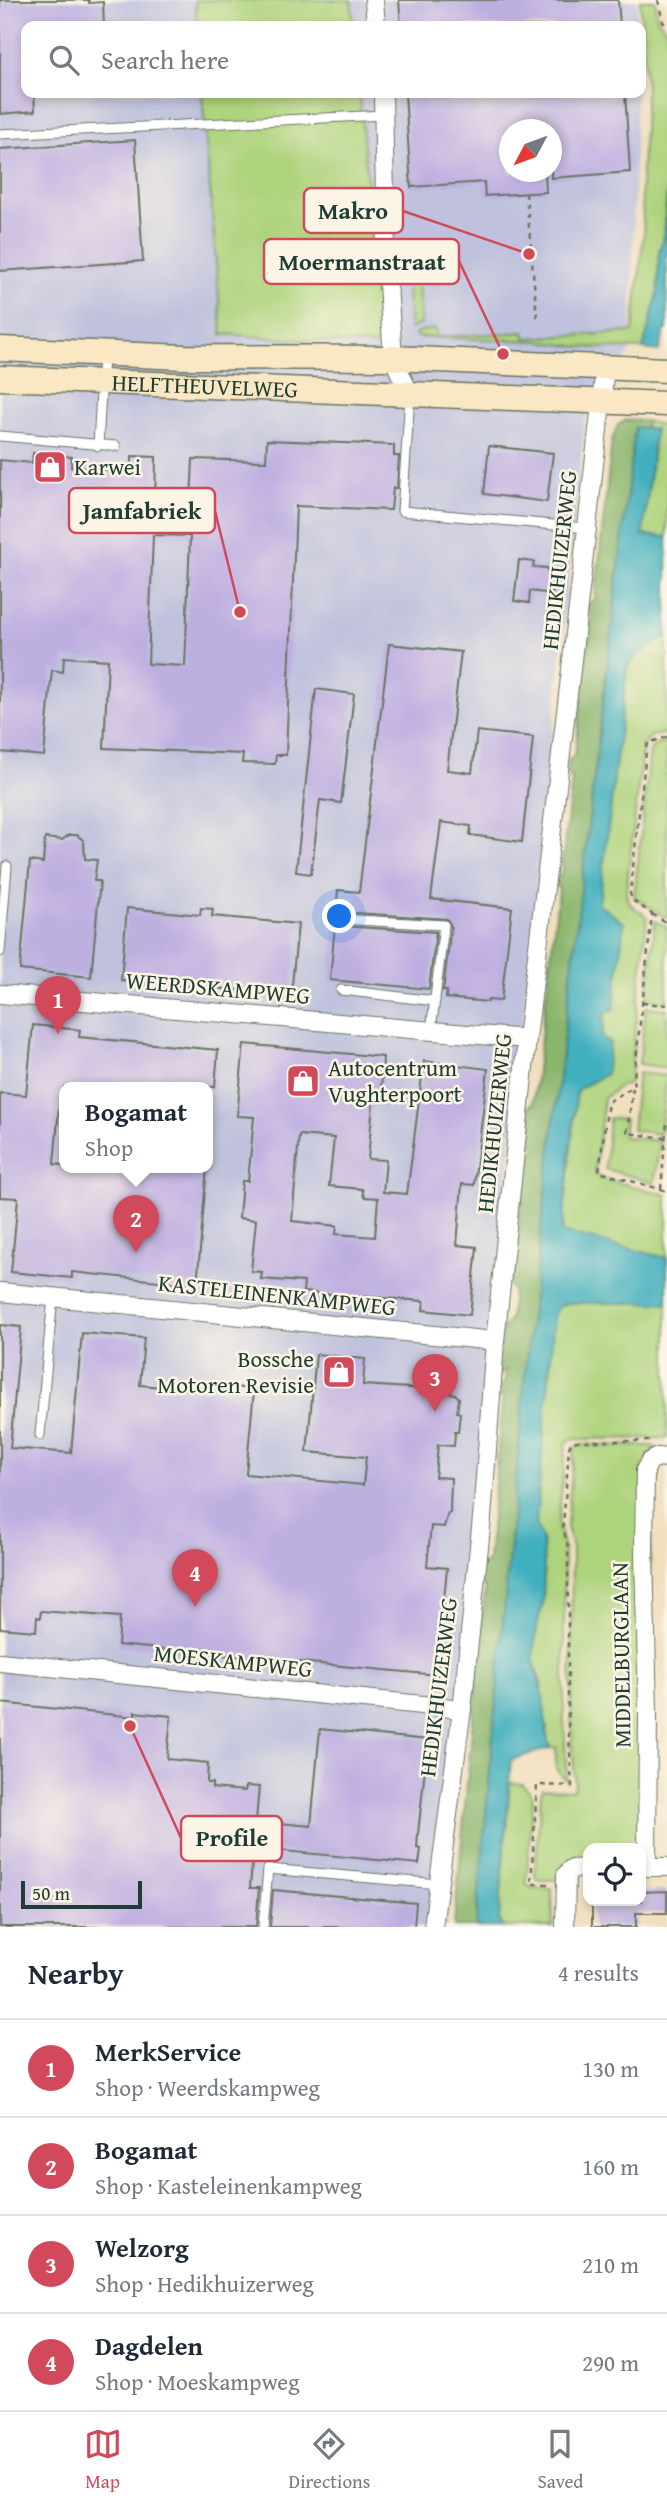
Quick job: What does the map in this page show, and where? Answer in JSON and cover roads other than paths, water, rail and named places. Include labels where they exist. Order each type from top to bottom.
[{"type":"main road","name":"HELFTHEUVELWEG","points":[[0,349],[184,357],[393,358],[667,370]]},
{"type":"main road","name":"HELFTHEUVELWEG","points":[[0,378],[667,404]]},
{"type":"street","points":[[374,0],[376,21]]},
{"type":"street","points":[[383,98],[386,255],[393,358],[410,395]]},
{"type":"street","name":"HEDIKHUIZERWEG","points":[[433,1927],[462,1709],[495,1340],[527,1039],[605,368]]},
{"type":"street","name":"WEERDSKAMPWEG","points":[[0,994],[527,1039]]},
{"type":"street","name":"KASTELEINENKAMPWEG","points":[[0,1292],[495,1340]]},
{"type":"street","name":"MIDDELBURGLAAN","points":[[645,1843],[649,1711],[644,1555],[645,1470],[650,1461],[662,1457]]},
{"type":"street","name":"MOESKAMPWEG","points":[[0,1662],[462,1709]]},
{"type":"street","points":[[646,1867],[667,1867]]},
{"type":"street","points":[[565,1927],[566,1875],[571,1869],[583,1868]]},
{"type":"lane","points":[[0,134],[385,115]]},
{"type":"lane","points":[[98,446],[104,354]]},
{"type":"lane","points":[[410,395],[402,511],[587,528]]},
{"type":"lane","points":[[0,436],[116,446]]},
{"type":"lane","points":[[0,952],[7,866]]},
{"type":"lane","points":[[340,919],[444,925],[431,1031]]},
{"type":"lane","name":"WEERDSKAMPWEG","points":[[341,990],[435,1001]]},
{"type":"lane","points":[[40,1435],[53,1297]]},
{"type":"lane","points":[[263,1927],[268,1869],[439,1884]]},
{"type":"water","points":[[667,193],[667,329],[659,351],[643,349],[658,292],[659,251],[663,240]]},
{"type":"water","points":[[635,427],[655,429],[643,535],[667,537],[667,636],[635,657],[627,668],[599,904],[624,923],[614,1009],[605,1013],[602,1037],[610,1043],[606,1074],[577,1090],[562,1232],[667,1258],[667,1303],[566,1303],[558,1307],[554,1317],[536,1524],[542,1539],[543,1603],[533,1659],[543,1695],[548,1742],[551,1746],[511,1760],[499,1919],[503,1927],[476,1927],[527,1352]]},
{"type":"place","name":"Makro","points":[[529,254]]},
{"type":"place","name":"Moermanstraat","points":[[503,354]]},
{"type":"place","name":"Karwei","points":[[50,467]]},
{"type":"place","name":"Jamfabriek","points":[[240,612]]},
{"type":"place","name":"MerkService","points":[[58,1034]]},
{"type":"place","name":"Autocentrum Vughterpoort","points":[[303,1081]]},
{"type":"place","name":"Bogamat","points":[[136,1253]]},
{"type":"place","name":"Bossche Motoren Revisie","points":[[339,1372]]},
{"type":"place","name":"Welzorg","points":[[435,1412]]},
{"type":"place","name":"Dagdelen","points":[[195,1607]]},
{"type":"place","name":"Profile","points":[[130,1726]]}]
